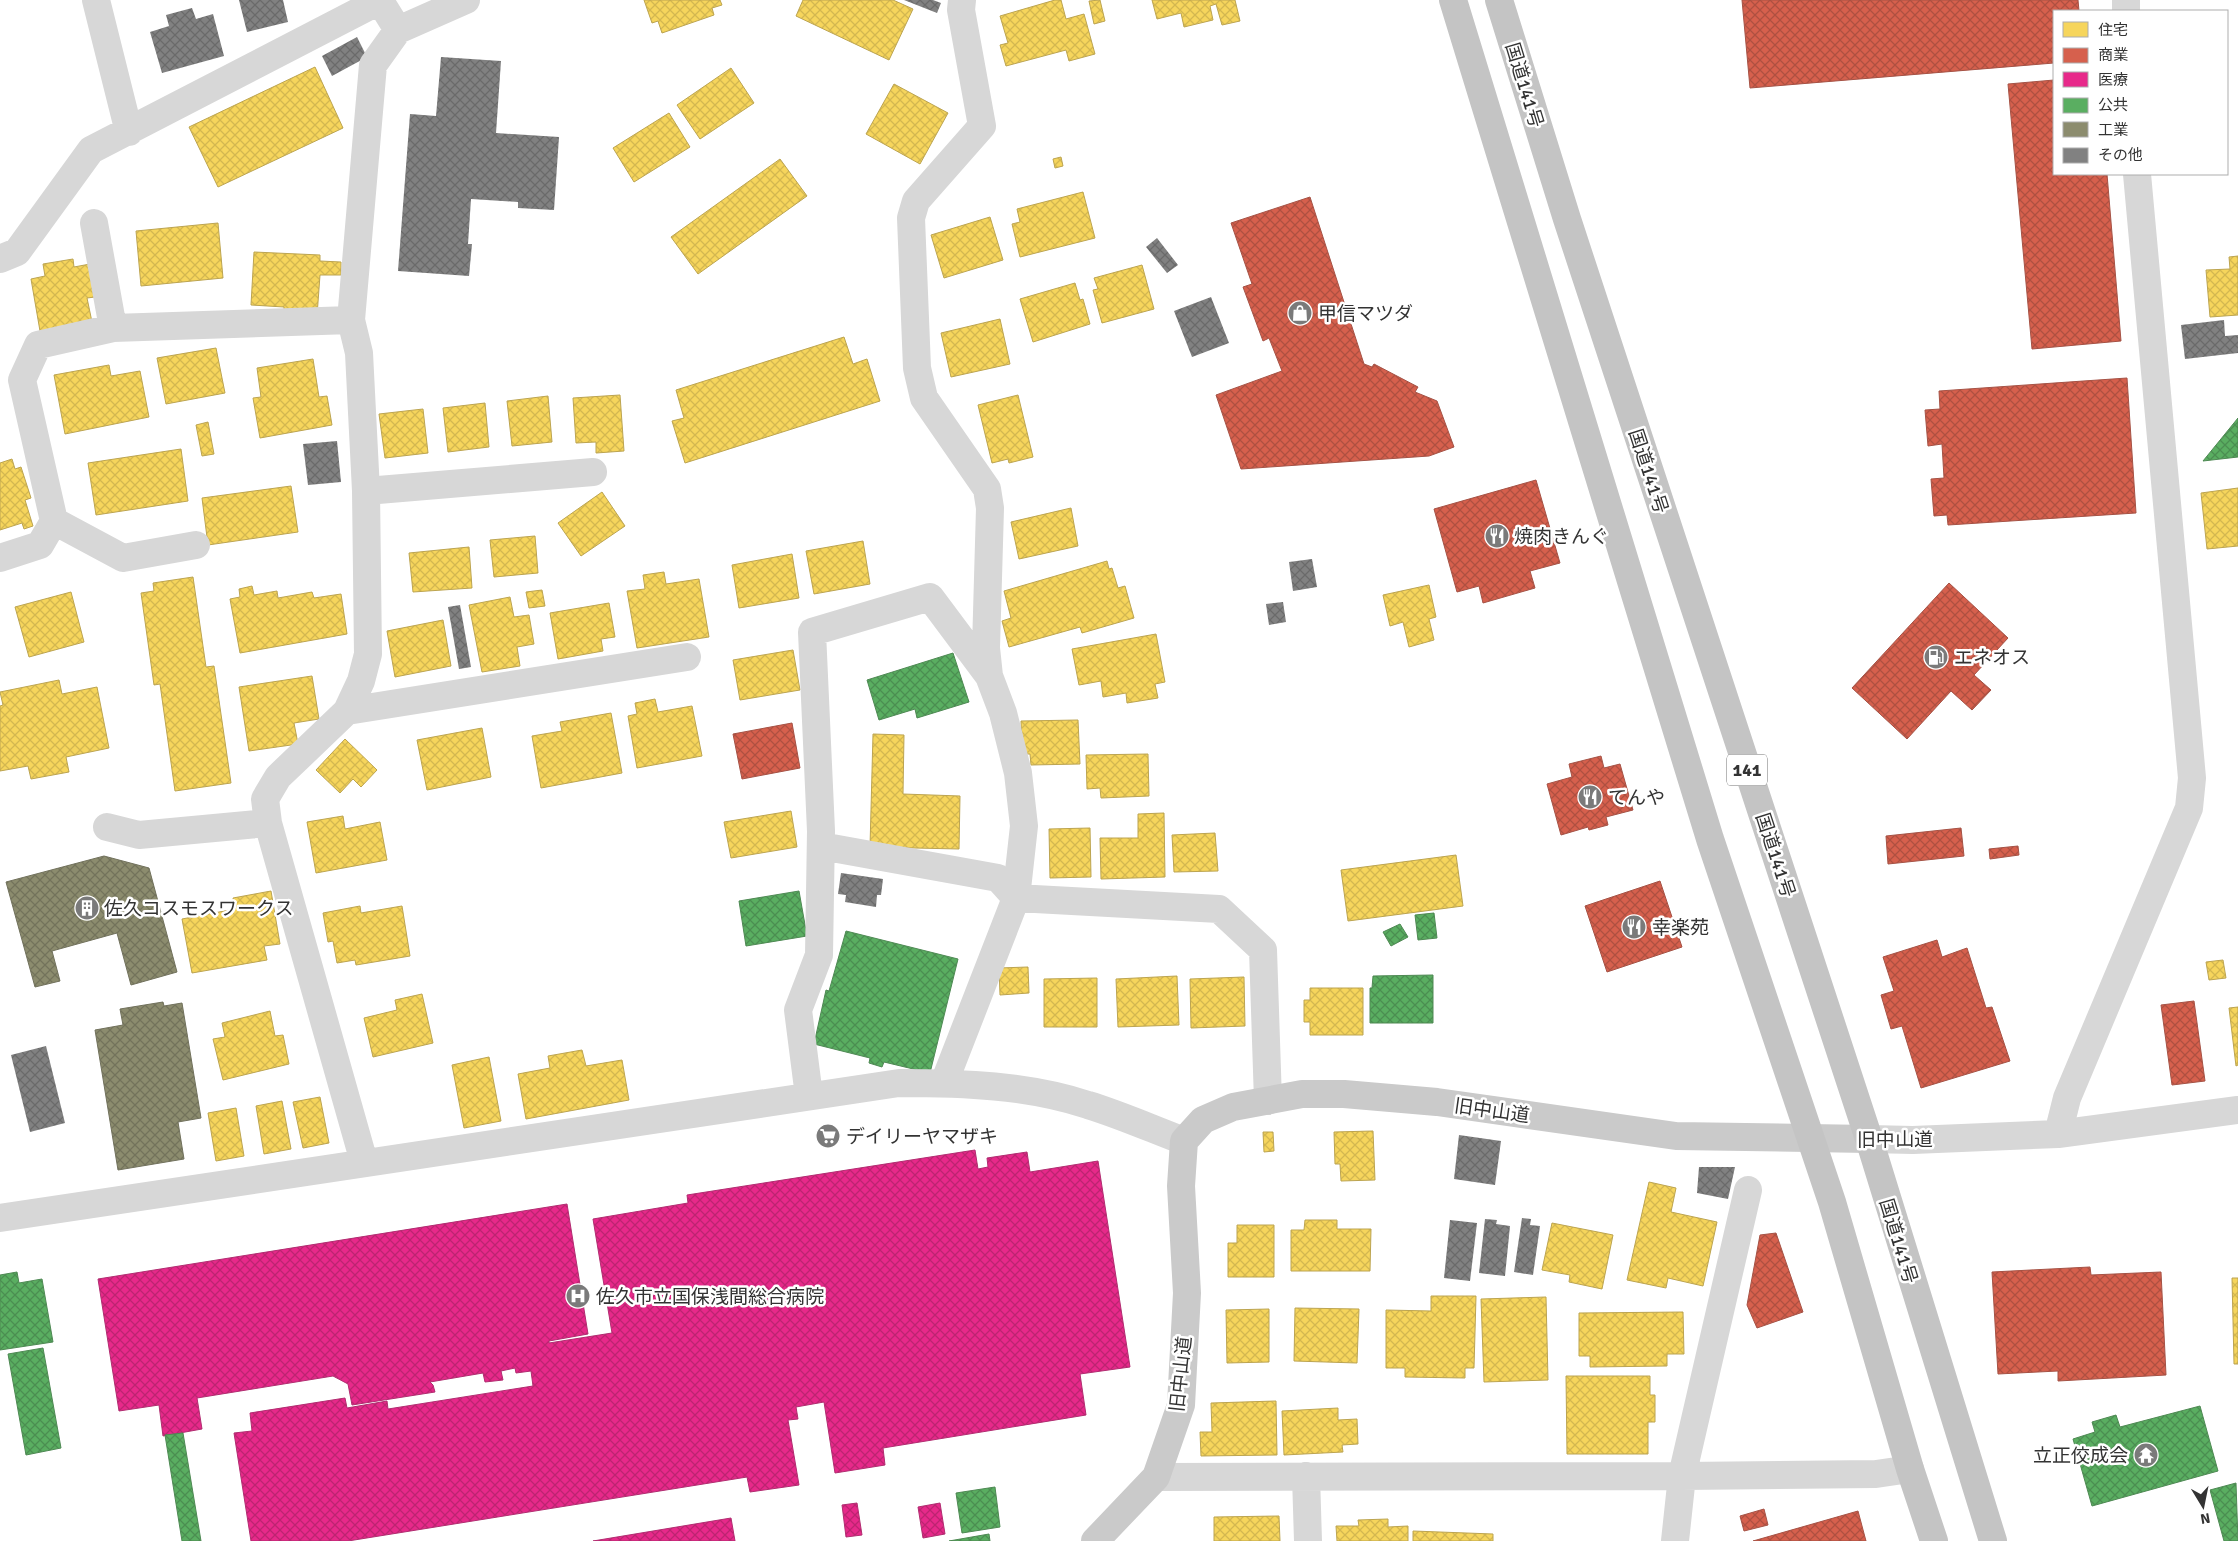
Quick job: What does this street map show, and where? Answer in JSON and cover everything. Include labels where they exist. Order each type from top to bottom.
[{"type":"highway","points":[[1453,0],[1707,829],[1832,1202],[1910,1470],[1934,1541]]},
{"type":"highway","name":"国道141号","points":[[1499,0],[1567,219],[1869,1139],[1992,1541]]},
{"type":"main road","name":"旧中山道","points":[[1102,1538],[1156,1477],[1181,1405],[1187,1293],[1181,1186],[1184,1141],[1202,1120],[1233,1107],[1268,1100],[1302,1094],[1344,1094],[1437,1102],[1676,1136],[1869,1139]]},
{"type":"street","points":[[96,0],[128,132]]},
{"type":"street","points":[[0,259],[17,252],[91,150],[381,0],[398,30]]},
{"type":"street","points":[[364,1162],[268,824],[265,799],[278,777],[347,711],[361,681],[368,654],[366,491],[359,353],[352,320],[372,65],[398,30],[466,0]]},
{"type":"street","points":[[944,1083],[1016,898],[1024,826],[1018,773],[1003,713],[990,676],[986,648],[990,508],[986,489],[924,398],[918,368],[911,218],[916,201],[982,126],[961,10],[962,0]]},
{"type":"street","points":[[2058,1134],[2067,1098],[2189,808],[2192,778],[2137,175]]},
{"type":"street","points":[[94,223],[113,328]]},
{"type":"street","points":[[0,558],[40,545],[54,521],[22,380],[38,345],[113,328],[352,320]]},
{"type":"street","points":[[366,491],[592,472]]},
{"type":"street","points":[[54,521],[123,558],[196,545]]},
{"type":"street","points":[[809,1096],[798,1010],[819,955],[821,846],[812,632],[930,597],[990,676]]},
{"type":"street","points":[[347,711],[687,657]]},
{"type":"street","points":[[108,827],[139,835],[268,824]]},
{"type":"street","points":[[821,846],[998,878],[1016,898],[1219,909],[1263,950],[1268,1100]]},
{"type":"street","points":[[0,1218],[899,1083],[965,1083],[1029,1091],[1087,1104],[1184,1141]]},
{"type":"street","name":"旧中山道","points":[[1869,1139],[1951,1139],[2058,1134],[2238,1110]]},
{"type":"street","points":[[1675,1541],[1682,1476],[1748,1190]]},
{"type":"street","points":[[1156,1477],[1682,1476],[1876,1474],[1910,1470]]},
{"type":"street","points":[[1306,1476],[1308,1541]]},
{"type":"building: 住宅","points":[[644,0],[720,0],[722,5],[712,8],[714,15],[662,33],[658,21],[652,23]]},
{"type":"building: 住宅","points":[[803,0],[893,0],[913,9],[889,60],[796,16]]},
{"type":"building: 住宅","points":[[1055,0],[1061,0],[1066,19],[1084,14],[1095,54],[1069,61],[1066,50],[1006,66],[1000,45],[1008,43],[1000,16]]},
{"type":"building: 住宅","points":[[1100,0],[1105,21],[1094,24],[1089,1]]},
{"type":"building: 住宅","points":[[1152,0],[1235,0],[1240,21],[1222,25],[1216,4],[1210,6],[1213,20],[1184,27],[1181,13],[1157,19]]},
{"type":"building: 住宅","points":[[315,67],[343,128],[218,187],[189,127]]},
{"type":"building: 住宅","points":[[731,68],[754,103],[700,139],[677,105]]},
{"type":"building: 住宅","points":[[894,84],[948,113],[920,164],[866,134]]},
{"type":"building: 住宅","points":[[669,113],[690,147],[634,182],[613,148]]},
{"type":"building: 住宅","points":[[1061,157],[1063,166],[1055,168],[1053,159]]},
{"type":"building: 住宅","points":[[780,159],[807,196],[698,274],[671,237]]},
{"type":"building: 住宅","points":[[1083,192],[1095,238],[1020,257],[1012,224],[1020,222],[1017,209]]},
{"type":"building: 住宅","points":[[990,217],[1003,260],[944,278],[931,235]]},
{"type":"building: 住宅","points":[[218,223],[223,278],[141,286],[136,231]]},
{"type":"building: 住宅","points":[[254,252],[320,255],[320,261],[341,262],[341,275],[320,275],[317,316],[284,314],[284,307],[251,305]]},
{"type":"building: 住宅","points":[[2238,256],[2238,315],[2210,317],[2206,270],[2230,269],[2229,257]]},
{"type":"building: 住宅","points":[[73,259],[74,267],[90,264],[95,297],[87,298],[92,322],[40,331],[31,279],[45,276],[43,264]]},
{"type":"building: 住宅","points":[[1142,265],[1154,309],[1102,323],[1093,290],[1098,289],[1094,278]]},
{"type":"building: 住宅","points":[[1075,283],[1080,300],[1083,299],[1090,324],[1033,342],[1020,299]]},
{"type":"building: 住宅","points":[[1000,319],[1010,364],[951,377],[941,333]]},
{"type":"building: 住宅","points":[[844,337],[853,364],[867,359],[880,401],[685,463],[672,421],[684,418],[676,390]]},
{"type":"building: 住宅","points":[[216,348],[225,393],[166,404],[157,358]]},
{"type":"building: 住宅","points":[[313,359],[319,397],[327,396],[332,425],[260,438],[253,398],[261,397],[257,368]]},
{"type":"building: 住宅","points":[[109,365],[111,376],[140,371],[149,417],[65,434],[54,375]]},
{"type":"building: 住宅","points":[[620,395],[624,451],[596,453],[596,442],[576,443],[573,398]]},
{"type":"building: 住宅","points":[[1018,395],[1033,457],[1009,463],[1008,459],[992,463],[978,405]]},
{"type":"building: 住宅","points":[[548,396],[552,442],[512,446],[507,401]]},
{"type":"building: 住宅","points":[[485,403],[489,447],[448,452],[443,408]]},
{"type":"building: 住宅","points":[[423,409],[428,453],[385,458],[379,414]]},
{"type":"building: 住宅","points":[[208,422],[214,454],[202,456],[196,425]]},
{"type":"building: 住宅","points":[[181,449],[188,501],[96,515],[88,463]]},
{"type":"building: 住宅","points":[[12,459],[15,469],[21,467],[31,498],[25,500],[33,526],[24,529],[22,523],[0,530],[0,463]]},
{"type":"building: 住宅","points":[[291,486],[298,532],[208,545],[202,498]]},
{"type":"building: 住宅","points":[[2238,488],[2238,546],[2207,549],[2201,493]]},
{"type":"building: 住宅","points":[[602,492],[625,526],[581,556],[558,523]]},
{"type":"building: 住宅","points":[[1071,508],[1078,546],[1019,559],[1011,522]]},
{"type":"building: 住宅","points":[[535,536],[538,573],[494,577],[490,540]]},
{"type":"building: 住宅","points":[[863,541],[870,584],[814,594],[806,551]]},
{"type":"building: 住宅","points":[[469,547],[472,588],[413,592],[409,553]]},
{"type":"building: 住宅","points":[[792,554],[799,598],[739,608],[732,565]]},
{"type":"building: 住宅","points":[[1107,561],[1109,569],[1112,568],[1118,588],[1125,586],[1134,618],[1082,633],[1080,627],[1009,647],[1002,621],[1011,618],[1004,591]]},
{"type":"building: 住宅","points":[[664,572],[666,584],[699,579],[709,637],[637,648],[627,591],[645,589],[643,575]]},
{"type":"building: 住宅","points":[[193,577],[206,667],[214,666],[231,783],[175,791],[160,684],[154,685],[141,593],[154,591],[153,583]]},
{"type":"building: 住宅","points":[[1429,585],[1436,617],[1429,619],[1434,640],[1409,647],[1403,622],[1390,626],[1383,595]]},
{"type":"building: 住宅","points":[[252,586],[254,595],[277,591],[278,598],[312,592],[314,598],[341,594],[347,634],[240,653],[230,599],[240,597],[239,589]]},
{"type":"building: 住宅","points":[[542,590],[545,606],[529,608],[526,592]]},
{"type":"building: 住宅","points":[[71,592],[84,642],[29,657],[15,607]]},
{"type":"building: 住宅","points":[[510,597],[514,617],[529,615],[534,644],[517,647],[520,666],[482,672],[469,605]]},
{"type":"building: 住宅","points":[[609,603],[615,637],[601,639],[603,651],[558,659],[550,613]]},
{"type":"building: 住宅","points":[[443,620],[451,666],[395,677],[387,631]]},
{"type":"building: 住宅","points":[[1156,634],[1165,682],[1155,684],[1158,698],[1127,703],[1126,693],[1103,697],[1101,681],[1079,685],[1072,649]]},
{"type":"building: 住宅","points":[[793,650],[800,690],[740,700],[733,660]]},
{"type":"building: 住宅","points":[[312,676],[319,719],[294,723],[298,744],[249,751],[239,687]]},
{"type":"building: 住宅","points":[[59,680],[62,694],[97,687],[109,748],[66,757],[69,772],[31,779],[28,766],[0,771],[0,706],[3,705],[0,692]]},
{"type":"building: 住宅","points":[[655,699],[658,712],[692,706],[702,756],[637,768],[628,716],[637,714],[635,703]]},
{"type":"building: 住宅","points":[[611,713],[622,773],[541,788],[532,736],[562,731],[560,722]]},
{"type":"building: 住宅","points":[[1078,720],[1080,764],[1031,765],[1030,754],[1022,754],[1021,721]]},
{"type":"building: 住宅","points":[[482,728],[491,777],[427,790],[417,740]]},
{"type":"building: 住宅","points":[[873,734],[904,735],[903,794],[960,796],[959,849],[870,847]]},
{"type":"building: 住宅","points":[[345,739],[377,770],[361,787],[353,779],[340,793],[316,770]]},
{"type":"building: 住宅","points":[[1148,754],[1149,796],[1101,798],[1100,788],[1087,789],[1086,755]]},
{"type":"building: 住宅","points":[[791,811],[797,847],[731,858],[724,822]]},
{"type":"building: 住宅","points":[[1164,813],[1165,877],[1101,879],[1100,838],[1138,838],[1138,814]]},
{"type":"building: 住宅","points":[[343,816],[345,829],[380,822],[387,860],[316,873],[307,822]]},
{"type":"building: 住宅","points":[[1090,828],[1091,877],[1050,878],[1049,829]]},
{"type":"building: 住宅","points":[[1215,833],[1218,871],[1174,872],[1172,835]]},
{"type":"building: 住宅","points":[[1456,855],[1463,906],[1348,921],[1341,870]]},
{"type":"building: 住宅","points":[[271,891],[280,944],[264,946],[267,960],[192,973],[182,919],[235,909],[233,898]]},
{"type":"building: 住宅","points":[[360,906],[361,913],[402,906],[410,956],[356,965],[355,960],[337,963],[333,941],[328,942],[323,913]]},
{"type":"building: 住宅","points":[[2223,960],[2226,978],[2209,980],[2206,962]]},
{"type":"building: 住宅","points":[[1028,967],[1029,993],[1000,995],[999,968]]},
{"type":"building: 住宅","points":[[1177,976],[1179,1025],[1118,1027],[1116,979]]},
{"type":"building: 住宅","points":[[1244,977],[1245,1026],[1191,1028],[1190,979]]},
{"type":"building: 住宅","points":[[1097,978],[1097,1027],[1044,1027],[1044,979]]},
{"type":"building: 住宅","points":[[1310,988],[1363,988],[1363,1035],[1310,1035],[1310,1022],[1304,1022],[1304,1000],[1310,1000]]},
{"type":"building: 住宅","points":[[422,994],[433,1043],[373,1057],[364,1018],[397,1010],[395,1000]]},
{"type":"building: 住宅","points":[[2238,1007],[2238,1065],[2236,1066],[2229,1008]]},
{"type":"building: 住宅","points":[[270,1011],[275,1036],[283,1035],[289,1064],[223,1080],[213,1039],[225,1037],[222,1023]]},
{"type":"building: 住宅","points":[[582,1050],[586,1066],[622,1060],[629,1100],[526,1119],[518,1074],[550,1068],[548,1056]]},
{"type":"building: 住宅","points":[[489,1057],[501,1121],[464,1128],[452,1065]]},
{"type":"building: 住宅","points":[[320,1097],[329,1143],[303,1148],[293,1102]]},
{"type":"building: 住宅","points":[[282,1101],[291,1149],[264,1154],[256,1106]]},
{"type":"building: 住宅","points":[[236,1108],[244,1156],[216,1161],[208,1113]]},
{"type":"building: 住宅","points":[[1373,1131],[1375,1180],[1341,1181],[1340,1164],[1335,1164],[1334,1132]]},
{"type":"building: 住宅","points":[[1263,1132],[1273,1132],[1274,1151],[1264,1152]]},
{"type":"building: 住宅","points":[[1649,1182],[1676,1188],[1671,1212],[1717,1222],[1703,1286],[1668,1278],[1666,1288],[1627,1280]]},
{"type":"building: 住宅","points":[[1305,1220],[1337,1220],[1337,1229],[1371,1229],[1370,1271],[1291,1271],[1291,1230],[1304,1230]]},
{"type":"building: 住宅","points":[[1552,1223],[1613,1235],[1602,1289],[1569,1282],[1570,1275],[1542,1270]]},
{"type":"building: 住宅","points":[[1237,1225],[1274,1225],[1274,1277],[1228,1277],[1228,1243],[1237,1243]]},
{"type":"building: 住宅","points":[[2232,1278],[2238,1278],[2238,1364],[2234,1364]]},
{"type":"building: 住宅","points":[[1431,1296],[1476,1296],[1474,1368],[1465,1368],[1465,1378],[1405,1377],[1405,1368],[1386,1368],[1386,1310],[1431,1311]]},
{"type":"building: 住宅","points":[[1546,1297],[1548,1380],[1484,1382],[1481,1299]]},
{"type":"building: 住宅","points":[[1295,1308],[1359,1309],[1357,1363],[1294,1361]]},
{"type":"building: 住宅","points":[[1269,1309],[1269,1362],[1227,1363],[1226,1310]]},
{"type":"building: 住宅","points":[[1683,1312],[1684,1354],[1667,1354],[1667,1366],[1590,1367],[1590,1356],[1579,1356],[1579,1313]]},
{"type":"building: 住宅","points":[[1566,1376],[1650,1376],[1650,1395],[1655,1395],[1655,1422],[1648,1422],[1648,1454],[1567,1454]]},
{"type":"building: 住宅","points":[[1276,1401],[1277,1455],[1201,1456],[1200,1432],[1212,1432],[1211,1403]]},
{"type":"building: 住宅","points":[[1338,1408],[1338,1420],[1357,1419],[1358,1444],[1342,1445],[1343,1452],[1284,1455],[1282,1411]]},
{"type":"building: 住宅","points":[[1279,1516],[1280,1541],[1214,1541],[1214,1517]]},
{"type":"building: 住宅","points":[[1388,1519],[1388,1527],[1408,1526],[1408,1541],[1337,1541],[1336,1526],[1359,1526],[1358,1520]]},
{"type":"building: 住宅","points":[[1413,1531],[1493,1534],[1493,1541],[1413,1541]]},
{"type":"building: 商業","points":[[1742,0],[2078,0],[2079,10],[2053,10],[2053,63],[1750,88]]},
{"type":"building: 商業","points":[[2053,80],[2053,175],[2107,175],[2121,341],[2032,349],[2008,84]]},
{"type":"building: 商業","name":"甲信マツダ","points":[[1310,197],[1364,364],[1372,367],[1374,364],[1418,387],[1415,392],[1437,401],[1454,447],[1429,456],[1241,469],[1216,395],[1282,371],[1269,338],[1263,341],[1243,287],[1252,284],[1231,223]]},
{"type":"building: 商業","points":[[2127,378],[2136,513],[1948,525],[1947,515],[1934,516],[1931,479],[1944,478],[1942,444],[1928,446],[1925,410],[1940,409],[1939,391]]},
{"type":"building: 商業","name":"焼肉きんぐ","points":[[1536,480],[1560,563],[1530,571],[1535,588],[1483,603],[1479,586],[1457,592],[1434,509]]},
{"type":"building: 商業","name":"エネオス","points":[[1949,583],[2008,638],[1974,675],[1991,690],[1972,710],[1951,691],[1907,739],[1852,688]]},
{"type":"building: 商業","points":[[792,723],[800,768],[742,779],[733,734]]},
{"type":"building: 商業","name":"てんや","points":[[1601,756],[1604,768],[1620,764],[1633,810],[1606,817],[1608,825],[1589,830],[1588,827],[1561,835],[1547,784],[1572,777],[1569,764]]},
{"type":"building: 商業","points":[[1961,828],[1964,856],[1888,864],[1886,836]]},
{"type":"building: 商業","points":[[2018,846],[2019,855],[1990,859],[1989,849]]},
{"type":"building: 商業","name":"幸楽苑","points":[[1660,881],[1682,947],[1607,972],[1585,906]]},
{"type":"building: 商業","points":[[1937,940],[1942,957],[1967,948],[1986,1008],[1992,1007],[2010,1061],[1921,1088],[1902,1026],[1891,1029],[1881,995],[1894,991],[1883,957]]},
{"type":"building: 商業","points":[[2194,1001],[2205,1081],[2172,1085],[2161,1005]]},
{"type":"building: 商業","points":[[1776,1233],[1803,1312],[1757,1328],[1747,1305],[1760,1235]]},
{"type":"building: 商業","points":[[2090,1267],[2091,1275],[2161,1272],[2166,1375],[2058,1381],[2058,1371],[1998,1374],[1992,1272]]},
{"type":"building: 商業","points":[[1764,1509],[1768,1525],[1744,1531],[1740,1516]]},
{"type":"building: 商業","points":[[1858,1511],[1866,1541],[1753,1541]]},
{"type":"building: 医療","name":"佐久市立国保浅間総合病院","points":[[975,1150],[978,1169],[988,1167],[987,1158],[1027,1152],[1030,1172],[1098,1161],[1130,1367],[1080,1374],[1086,1415],[883,1448],[885,1465],[835,1473],[824,1402],[796,1407],[798,1419],[788,1420],[799,1485],[750,1492],[747,1477],[348,1541],[251,1541],[234,1433],[252,1431],[250,1413],[345,1398],[347,1408],[387,1401],[388,1409],[533,1386],[531,1371],[516,1373],[515,1368],[501,1371],[503,1380],[485,1382],[483,1373],[430,1382],[435,1392],[352,1405],[348,1384],[333,1376],[197,1398],[202,1429],[163,1436],[159,1405],[119,1411],[98,1279],[567,1204],[588,1334],[549,1341],[549,1343],[612,1333],[593,1219],[688,1203],[687,1195]]},
{"type":"building: 医療","points":[[857,1503],[862,1535],[846,1537],[842,1505]]},
{"type":"building: 医療","points":[[940,1503],[945,1534],[923,1538],[918,1507]]},
{"type":"building: 医療","points":[[731,1518],[735,1541],[593,1541]]},
{"type":"building: 公共","points":[[2238,418],[2238,457],[2203,461]]},
{"type":"building: 公共","points":[[953,653],[969,702],[917,718],[915,709],[879,720],[867,680]]},
{"type":"building: 公共","points":[[799,891],[807,936],[746,946],[739,901]]},
{"type":"building: 公共","points":[[1434,913],[1437,938],[1418,940],[1415,915]]},
{"type":"building: 公共","points":[[1400,924],[1408,937],[1391,946],[1383,932]]},
{"type":"building: 公共","points":[[846,931],[958,959],[930,1073],[884,1062],[882,1067],[869,1063],[870,1058],[814,1044],[826,990],[829,991]]},
{"type":"building: 公共","points":[[1433,975],[1433,1023],[1370,1023],[1370,988],[1372,988],[1373,976]]},
{"type":"building: 公共","points":[[17,1272],[19,1283],[42,1279],[53,1342],[0,1350],[0,1275]]},
{"type":"building: 公共","points":[[43,1348],[61,1448],[26,1455],[8,1354]]},
{"type":"building: 公共","name":"立正佼成会","points":[[2200,1406],[2218,1471],[2092,1506],[2073,1439],[2095,1432],[2092,1422],[2116,1415],[2120,1427]]},
{"type":"building: 公共","points":[[183,1433],[201,1541],[182,1541],[165,1435]]},
{"type":"building: 公共","points":[[2236,1483],[2238,1541],[2224,1541],[2210,1490]]},
{"type":"building: 公共","points":[[995,1487],[1000,1527],[962,1533],[956,1493]]},
{"type":"building: 公共","points":[[989,1534],[990,1541],[949,1541]]},
{"type":"building: 工業","name":"佐久コスモスワークス","points":[[104,856],[149,868],[177,972],[131,985],[117,933],[52,951],[60,981],[35,987],[6,882]]},
{"type":"building: 工業","points":[[163,1002],[164,1006],[182,1003],[201,1118],[178,1122],[184,1159],[118,1170],[95,1030],[123,1025],[120,1009]]},
{"type":"building: その他","points":[[239,0],[283,0],[288,22],[247,32]]},
{"type":"building: その他","points":[[904,0],[933,0],[941,3],[937,13]]},
{"type":"building: その他","points":[[192,8],[196,19],[213,14],[224,56],[162,73],[150,32],[169,26],[166,15]]},
{"type":"building: その他","points":[[357,37],[367,57],[332,76],[322,56]]},
{"type":"building: その他","points":[[441,57],[501,61],[496,133],[559,137],[554,210],[518,208],[518,202],[471,199],[468,244],[472,244],[469,276],[398,271],[410,114],[436,116]]},
{"type":"building: その他","points":[[1157,238],[1178,265],[1167,273],[1146,247]]},
{"type":"building: その他","points":[[1211,297],[1229,343],[1192,357],[1174,311]]},
{"type":"building: その他","points":[[2224,320],[2225,336],[2238,335],[2238,353],[2185,359],[2181,325]]},
{"type":"building: その他","points":[[337,441],[341,482],[308,485],[303,444]]},
{"type":"building: その他","points":[[1312,559],[1317,587],[1293,591],[1289,562]]},
{"type":"building: その他","points":[[1283,602],[1286,622],[1269,625],[1266,604]]},
{"type":"building: その他","points":[[460,605],[471,667],[459,669],[448,607]]},
{"type":"building: その他","points":[[841,873],[883,879],[881,895],[877,895],[876,907],[845,902],[846,895],[838,894]]},
{"type":"building: その他","points":[[46,1046],[65,1123],[30,1132],[11,1055]]},
{"type":"building: その他","points":[[1459,1135],[1501,1141],[1495,1185],[1454,1179]]},
{"type":"building: その他","points":[[1699,1167],[1735,1167],[1728,1199],[1697,1193]]},
{"type":"building: その他","points":[[1522,1218],[1531,1219],[1530,1225],[1540,1226],[1533,1275],[1514,1272]]},
{"type":"building: その他","points":[[1485,1219],[1497,1220],[1496,1224],[1510,1226],[1505,1276],[1479,1273]]},
{"type":"building: その他","points":[[1450,1220],[1477,1223],[1470,1281],[1444,1278]]},
{"type":"place","name":"甲信マツダ","points":[[1300,313]]},
{"type":"place","name":"焼肉きんぐ","points":[[1497,536]]},
{"type":"place","name":"エネオス","points":[[1936,657]]},
{"type":"place","name":"てんや","points":[[1590,797]]},
{"type":"place","name":"佐久コスモスワークス","points":[[87,908]]},
{"type":"place","name":"幸楽苑","points":[[1634,927]]},
{"type":"place","name":"デイリーヤマザキ","points":[[828,1136]]},
{"type":"place","name":"佐久市立国保浅間総合病院","points":[[578,1296]]},
{"type":"place","name":"立正佼成会","points":[[2146,1455]]}]
